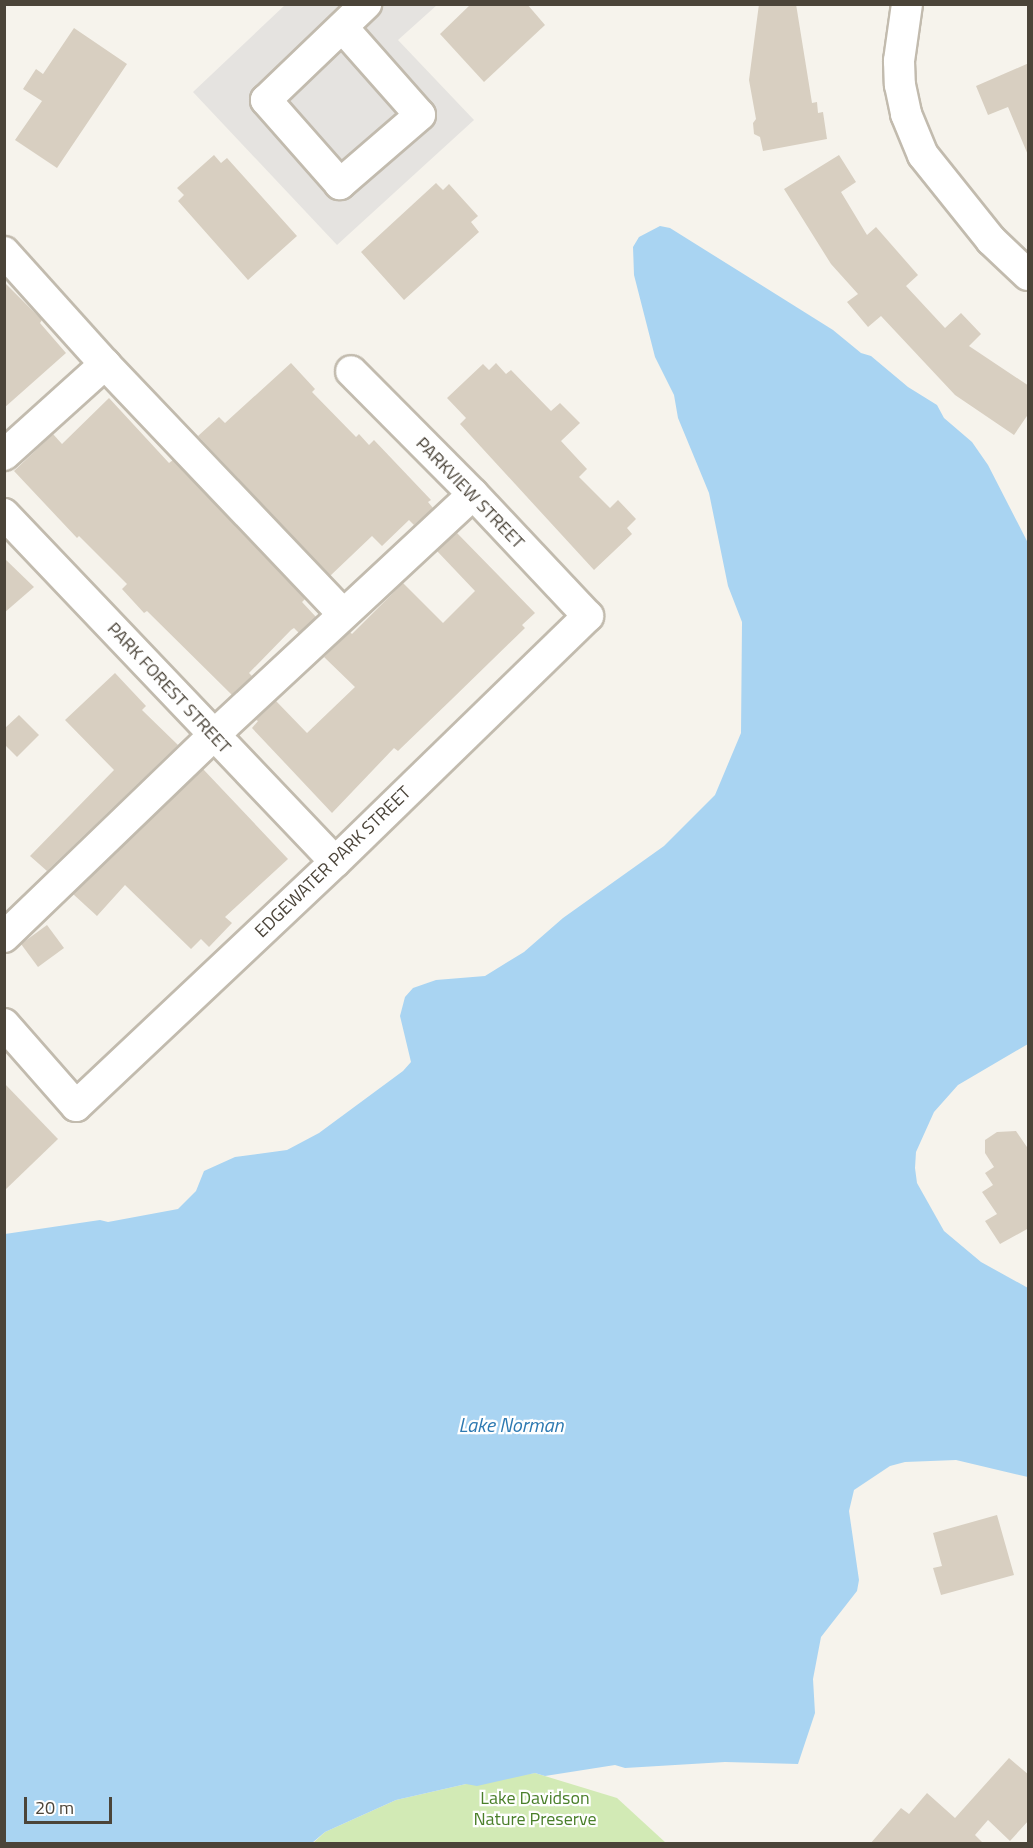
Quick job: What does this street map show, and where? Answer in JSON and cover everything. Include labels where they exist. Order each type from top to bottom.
[{"type":"street","points":[[343,28],[420,115],[340,184],[266,100],[366,4]]},
{"type":"street","points":[[907,4],[899,61],[900,85],[906,114],[923,155],[991,240],[1029,275]]},
{"type":"street","points":[[4,252],[105,364],[343,614]]},
{"type":"street","points":[[4,455],[105,364]]},
{"type":"street","name":"PARKVIEW STREET","points":[[351,371],[473,494],[588,616]]},
{"type":"street","points":[[4,938],[213,736],[473,494]]},
{"type":"street","name":"PARK FOREST STREET","points":[[4,514],[335,862]]},
{"type":"street","name":"EDGEWATER PARK STREET","points":[[4,1024],[76,1106],[335,862],[588,616]]},
{"type":"green space","name":"Lake Davidson Nature Preserve","points":[[535,1773],[617,1798],[666,1843],[312,1844],[325,1832],[396,1800],[466,1784]]},
{"type":"shaded area","points":[[285,5],[437,5],[398,40],[474,120],[337,245],[193,92]]},
{"type":"water","name":"Lake Norman","points":[[660,226],[670,228],[833,330],[861,353],[871,356],[908,387],[937,405],[944,418],[972,442],[988,465],[1028,543],[1028,1044],[958,1085],[934,1112],[916,1152],[915,1168],[917,1183],[944,1231],[981,1262],[1028,1288],[1028,1477],[956,1460],[905,1462],[890,1466],[854,1490],[849,1511],[859,1580],[857,1591],[821,1637],[813,1679],[815,1713],[798,1764],[725,1762],[625,1768],[615,1765],[545,1776],[535,1773],[477,1786],[466,1784],[396,1800],[325,1832],[312,1843],[5,1843],[5,1234],[100,1220],[108,1222],[178,1209],[196,1191],[204,1171],[235,1157],[287,1150],[319,1133],[403,1071],[411,1062],[400,1016],[405,997],[413,988],[436,980],[485,976],[524,952],[563,918],[664,846],[715,795],[741,733],[742,622],[728,586],[709,493],[678,418],[674,395],[655,357],[634,275],[633,247],[639,237]]},
{"type":"building","points":[[471,4],[527,4],[545,25],[484,82],[440,34]]},
{"type":"building","points":[[759,4],[796,4],[812,103],[817,102],[818,113],[823,112],[827,139],[763,151],[760,137],[754,134],[753,123],[756,119],[749,80]]},
{"type":"building","points":[[74,28],[127,64],[57,168],[15,140],[42,101],[23,89],[36,69],[43,74]]},
{"type":"building","points":[[1029,63],[1028,155],[1008,107],[988,115],[976,86]]},
{"type":"building","points":[[214,155],[221,163],[227,158],[297,236],[248,280],[178,201],[184,195],[177,188]]},
{"type":"building","points":[[839,155],[856,182],[841,192],[867,235],[876,227],[918,275],[906,286],[945,328],[961,313],[981,334],[969,346],[1029,386],[1029,413],[1014,435],[955,395],[881,316],[868,327],[847,302],[858,294],[831,264],[784,189]]},
{"type":"building","points":[[436,183],[443,190],[449,184],[478,216],[471,222],[479,232],[404,300],[361,252]]},
{"type":"building","points":[[4,282],[42,320],[40,323],[66,353],[4,408]]},
{"type":"building","points":[[291,363],[315,389],[312,392],[356,437],[359,434],[369,445],[374,440],[431,500],[428,502],[433,508],[414,525],[409,520],[382,546],[372,536],[330,576],[198,436],[219,417],[225,423]]},
{"type":"building","points":[[496,363],[506,374],[511,370],[551,411],[560,403],[580,423],[561,441],[587,469],[579,477],[610,508],[618,500],[636,519],[627,528],[632,534],[594,570],[460,424],[466,418],[447,398],[483,364],[489,370]]},
{"type":"building","points":[[109,398],[169,463],[173,460],[305,599],[302,602],[316,617],[299,633],[294,628],[291,630],[249,673],[252,676],[232,695],[147,611],[144,613],[122,589],[127,584],[79,536],[77,538],[14,471],[53,434],[62,444]]},
{"type":"building","points":[[457,533],[535,613],[522,625],[525,628],[398,751],[394,748],[332,813],[252,728],[258,721],[256,720],[276,701],[307,733],[355,687],[324,657],[350,632],[352,634],[403,583],[443,623],[475,591],[437,551]]},
{"type":"building","points":[[4,558],[34,587],[4,613]]},
{"type":"building","points":[[115,673],[146,706],[142,710],[178,745],[47,871],[30,856],[114,770],[65,720]]},
{"type":"building","points":[[19,715],[39,735],[17,757],[4,744],[4,729]]},
{"type":"building","points":[[203,769],[288,859],[225,917],[232,923],[209,947],[201,939],[191,949],[125,885],[97,916],[73,894]]},
{"type":"building","points":[[47,925],[64,948],[38,967],[21,944]]},
{"type":"building","points":[[4,1083],[58,1139],[4,1191]]},
{"type":"building","points":[[1016,1131],[1029,1150],[1029,1228],[1000,1244],[985,1221],[997,1214],[982,1192],[993,1185],[985,1173],[994,1167],[985,1153],[985,1140],[997,1132]]},
{"type":"building","points":[[997,1515],[1014,1575],[941,1595],[933,1568],[942,1566],[933,1533]]},
{"type":"building","points":[[1009,1758],[1029,1775],[1029,1820],[1010,1841],[988,1820],[975,1835],[984,1844],[870,1844],[901,1808],[909,1814],[927,1793],[955,1818]]}]
